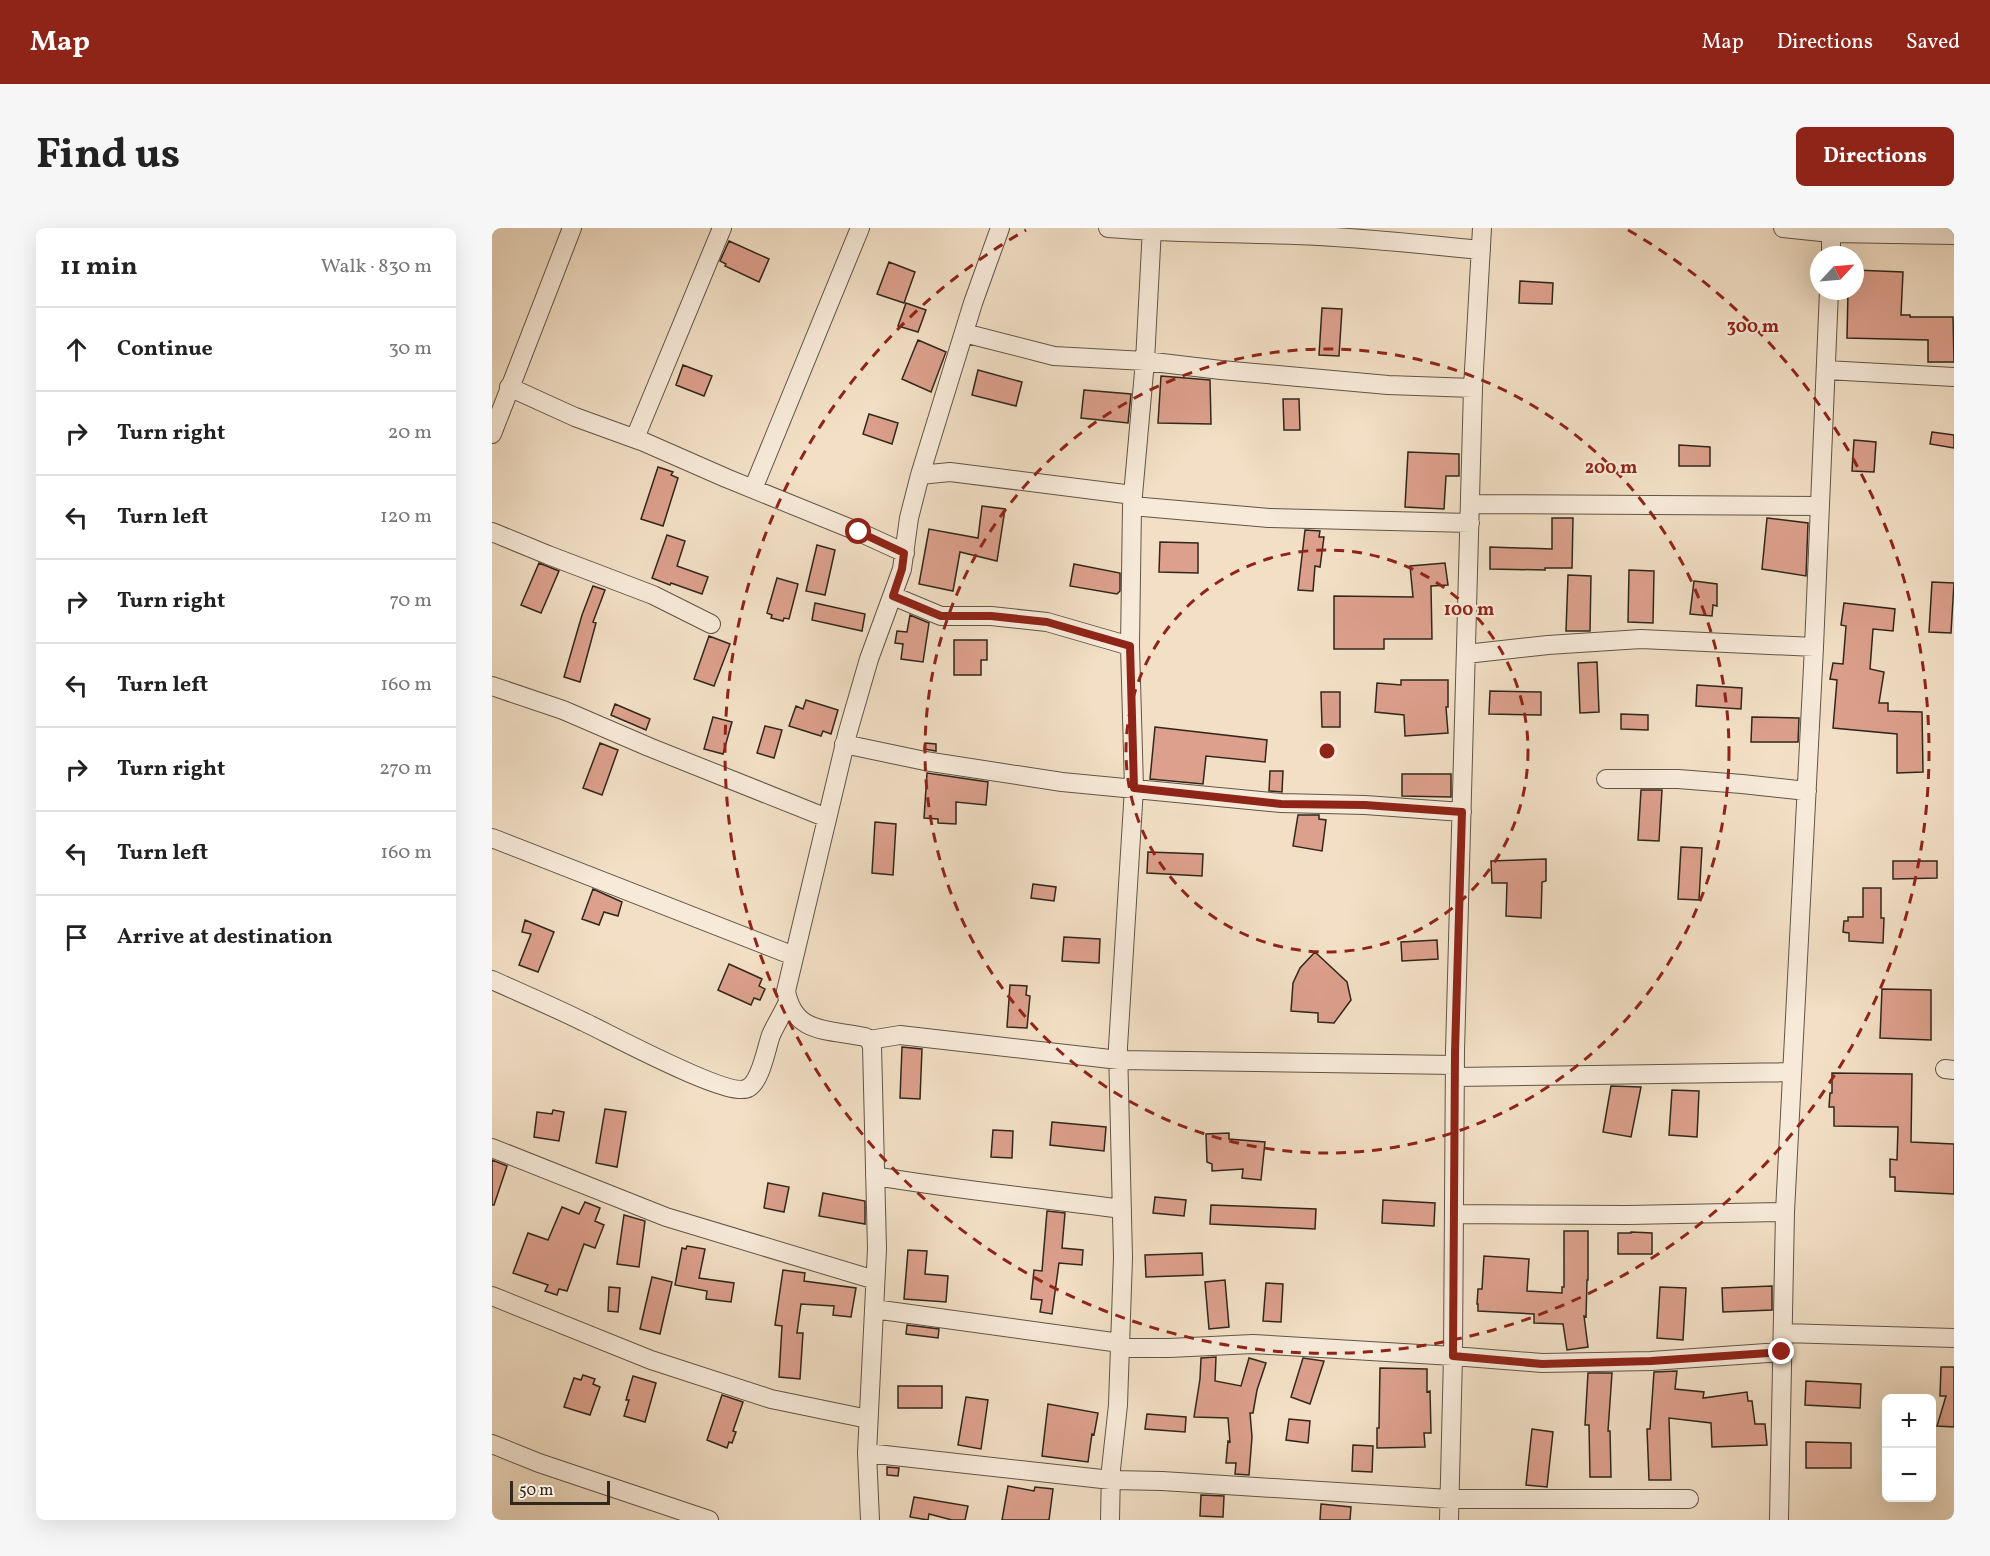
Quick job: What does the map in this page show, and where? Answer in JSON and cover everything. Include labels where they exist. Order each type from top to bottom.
[{"type":"street","points":[[494,423],[572,228]]},
{"type":"street","points":[[635,438],[722,228]]},
{"type":"street","points":[[753,489],[860,228]]},
{"type":"street","points":[[1000,228],[964,333],[920,475],[909,518],[902,569],[869,659],[844,744],[786,991],[792,1010],[806,1026],[865,1037],[869,1040],[900,1035],[1119,1060],[1455,1071],[1792,1072]]},
{"type":"street","points":[[1108,228],[1372,239],[1481,250]]},
{"type":"street","points":[[1449,1520],[1453,1356],[1455,1071],[1473,388],[1482,228]]},
{"type":"street","points":[[1783,228],[1954,236]]},
{"type":"street","points":[[1110,1520],[1118,1405],[1123,1258],[1119,1060],[1134,788],[1130,646],[1132,501],[1145,361],[1152,230]]},
{"type":"street","points":[[1831,246],[1832,230]]},
{"type":"street","points":[[1779,1520],[1785,1212],[1814,647],[1829,300]]},
{"type":"street","points":[[964,333],[1054,356],[1145,361],[1389,385],[1473,388]]},
{"type":"street","points":[[1826,370],[1954,377]]},
{"type":"street","points":[[509,387],[575,417],[635,438],[904,553]]},
{"type":"street","points":[[920,475],[950,472],[1132,501],[1269,518],[1470,523]]},
{"type":"street","points":[[1470,504],[1820,506]]},
{"type":"street","points":[[492,532],[653,595],[711,624]]},
{"type":"street","points":[[893,596],[941,616],[991,616],[1047,622],[1130,646]]},
{"type":"street","points":[[1466,654],[1548,645],[1641,639],[1814,647]]},
{"type":"street","points":[[492,686],[563,710],[827,818]]},
{"type":"street","points":[[844,744],[925,761],[1062,782],[1281,804],[1365,805],[1462,812]]},
{"type":"street","points":[[1606,779],[1678,779],[1742,783],[1807,791]]},
{"type":"street","points":[[492,838],[794,956]]},
{"type":"street","points":[[492,980],[585,1022],[653,1057],[720,1084],[742,1090],[750,1087],[756,1080],[772,1034],[788,1002]]},
{"type":"street","points":[[869,1040],[873,1058],[877,1250],[867,1453],[870,1520]]},
{"type":"street","points":[[492,1148],[666,1217],[875,1280]]},
{"type":"street","points":[[875,1176],[940,1187],[1122,1209]]},
{"type":"street","points":[[1454,1214],[1628,1215],[1785,1212]]},
{"type":"street","points":[[492,1296],[651,1360],[771,1399],[868,1419]]},
{"type":"street","points":[[873,1309],[1120,1346],[1169,1348],[1253,1344],[1453,1356],[1542,1364],[1651,1361],[1782,1352]]},
{"type":"street","points":[[1783,1333],[1954,1338]]},
{"type":"street","points":[[492,1444],[539,1463],[709,1520]]},
{"type":"street","points":[[867,1453],[1111,1480],[1449,1499],[1689,1500]]},
{"type":"building","points":[[729,241],[769,259],[759,282],[725,266],[726,264],[720,261]]},
{"type":"building","points":[[889,262],[915,272],[904,303],[877,294]]},
{"type":"building","points":[[1864,270],[1903,272],[1901,315],[1953,317],[1954,362],[1928,362],[1928,340],[1847,338],[1848,300],[1864,300]]},
{"type":"building","points":[[1520,281],[1553,283],[1552,304],[1519,303]]},
{"type":"building","points":[[906,303],[926,310],[918,332],[898,326]]},
{"type":"building","points":[[1322,308],[1342,309],[1339,356],[1319,355]]},
{"type":"building","points":[[918,340],[946,352],[931,392],[902,379]]},
{"type":"building","points":[[683,365],[712,376],[704,396],[676,385]]},
{"type":"building","points":[[978,370],[1022,382],[1016,406],[972,395]]},
{"type":"building","points":[[1161,376],[1210,380],[1211,424],[1158,423]]},
{"type":"building","points":[[1084,390],[1131,394],[1128,423],[1081,418]]},
{"type":"building","points":[[1283,399],[1299,399],[1300,430],[1284,430]]},
{"type":"building","points":[[869,414],[898,423],[892,444],[863,434]]},
{"type":"building","points":[[1932,432],[1954,435],[1954,448],[1930,444]]},
{"type":"building","points":[[1854,440],[1876,442],[1874,472],[1852,471]]},
{"type":"building","points":[[1679,445],[1710,447],[1710,466],[1679,466]]},
{"type":"building","points":[[1408,452],[1459,454],[1459,476],[1446,476],[1444,509],[1405,507]]},
{"type":"building","points":[[658,467],[673,472],[671,475],[678,478],[663,526],[641,519]]},
{"type":"building","points":[[982,506],[1005,509],[997,561],[960,552],[953,591],[919,584],[929,529],[978,538]]},
{"type":"building","points":[[1552,518],[1573,518],[1572,568],[1490,569],[1490,547],[1552,549]]},
{"type":"building","points":[[1767,518],[1808,523],[1806,576],[1762,569]]},
{"type":"building","points":[[1305,530],[1320,531],[1319,537],[1324,537],[1320,567],[1315,566],[1313,591],[1298,590]]},
{"type":"building","points":[[667,535],[685,541],[677,566],[708,577],[702,594],[652,578]]},
{"type":"building","points":[[1160,542],[1198,543],[1198,573],[1159,572]]},
{"type":"building","points":[[817,545],[835,550],[825,595],[806,591]]},
{"type":"building","points":[[539,563],[559,571],[541,613],[521,605]]},
{"type":"building","points":[[1445,563],[1448,585],[1431,586],[1432,639],[1384,639],[1384,649],[1334,649],[1334,596],[1413,597],[1410,566]]},
{"type":"building","points":[[1074,564],[1120,573],[1120,591],[1117,594],[1070,586]]},
{"type":"building","points":[[1629,570],[1654,571],[1653,623],[1628,622]]},
{"type":"building","points":[[1568,575],[1591,576],[1590,631],[1566,631]]},
{"type":"building","points":[[777,578],[798,584],[789,619],[784,618],[783,621],[771,618],[772,615],[767,613]]},
{"type":"building","points":[[1694,581],[1717,584],[1717,606],[1713,605],[1712,616],[1690,614]]},
{"type":"building","points":[[1932,582],[1954,583],[1951,633],[1929,632]]},
{"type":"building","points":[[593,586],[605,590],[593,622],[596,623],[580,682],[564,677]]},
{"type":"building","points":[[815,603],[865,614],[862,631],[812,620]]},
{"type":"building","points":[[1844,603],[1895,609],[1893,631],[1873,629],[1870,669],[1884,672],[1879,703],[1888,703],[1888,711],[1922,712],[1923,772],[1897,773],[1897,734],[1833,728],[1837,680],[1830,679],[1833,663],[1843,664],[1846,626],[1841,625]]},
{"type":"building","points":[[910,615],[929,623],[923,662],[901,659],[903,644],[895,643],[897,631],[907,632]]},
{"type":"building","points":[[709,636],[730,644],[714,686],[694,679]]},
{"type":"building","points":[[954,640],[987,640],[987,660],[981,660],[981,675],[954,675]]},
{"type":"building","points":[[1597,662],[1599,712],[1580,713],[1578,663]]},
{"type":"building","points":[[1401,680],[1448,680],[1448,707],[1446,707],[1448,733],[1405,736],[1404,715],[1375,712],[1377,683],[1401,685]]},
{"type":"building","points":[[1697,685],[1742,688],[1741,709],[1696,706]]},
{"type":"building","points":[[1490,691],[1541,692],[1541,715],[1489,714]]},
{"type":"building","points":[[1321,692],[1340,692],[1340,727],[1322,727]]},
{"type":"building","points":[[806,700],[838,710],[831,734],[823,731],[821,736],[789,726],[796,706],[803,709]]},
{"type":"building","points":[[615,704],[650,719],[646,730],[611,715]]},
{"type":"building","points":[[1621,714],[1648,715],[1648,730],[1621,729]]},
{"type":"building","points":[[713,717],[732,722],[723,754],[704,749]]},
{"type":"building","points":[[1752,717],[1799,718],[1798,742],[1751,742]]},
{"type":"building","points":[[765,726],[782,730],[774,758],[757,753]]},
{"type":"building","points":[[1155,727],[1267,740],[1265,762],[1206,756],[1203,784],[1150,779]]},
{"type":"building","points":[[600,743],[618,750],[602,795],[583,788]]},
{"type":"building","points":[[925,743],[936,744],[936,751],[924,749]]},
{"type":"building","points":[[1270,771],[1283,771],[1282,792],[1269,791]]},
{"type":"building","points":[[927,773],[988,782],[986,805],[956,802],[956,824],[938,823],[938,819],[924,818]]},
{"type":"building","points":[[1402,774],[1451,774],[1451,797],[1402,796]]},
{"type":"building","points":[[1641,790],[1662,790],[1659,841],[1638,840]]},
{"type":"building","points":[[1298,815],[1319,815],[1319,819],[1326,820],[1322,851],[1293,846]]},
{"type":"building","points":[[875,822],[896,824],[893,875],[872,873]]},
{"type":"building","points":[[1681,847],[1702,848],[1699,900],[1678,899]]},
{"type":"building","points":[[1148,852],[1203,854],[1202,876],[1147,873]]},
{"type":"building","points":[[1546,859],[1546,881],[1542,882],[1541,918],[1506,916],[1507,883],[1492,883],[1491,861]]},
{"type":"building","points":[[1893,861],[1937,861],[1937,878],[1893,879]]},
{"type":"building","points":[[1033,884],[1056,887],[1054,901],[1031,898]]},
{"type":"building","points":[[1863,888],[1881,888],[1881,918],[1884,918],[1883,943],[1849,941],[1849,933],[1843,932],[1844,921],[1848,921],[1848,917],[1863,917]]},
{"type":"building","points":[[593,889],[622,902],[618,916],[604,912],[599,925],[582,919]]},
{"type":"building","points":[[525,920],[554,932],[538,972],[519,965],[531,934],[522,932]]},
{"type":"building","points":[[1064,937],[1100,939],[1099,963],[1062,961]]},
{"type":"building","points":[[1437,940],[1438,959],[1402,961],[1401,942]]},
{"type":"building","points":[[1315,952],[1347,982],[1351,1000],[1334,1023],[1318,1022],[1318,1013],[1291,1011],[1293,983],[1300,968]]},
{"type":"building","points":[[729,964],[762,979],[759,986],[765,989],[760,1000],[754,998],[751,1005],[718,990]]},
{"type":"building","points":[[1010,985],[1027,986],[1026,995],[1030,996],[1027,1028],[1007,1027]]},
{"type":"building","points":[[1882,989],[1931,990],[1931,1040],[1880,1038]]},
{"type":"building","points":[[902,1047],[922,1049],[920,1099],[900,1098]]},
{"type":"building","points":[[1832,1073],[1912,1074],[1911,1142],[1954,1144],[1954,1194],[1895,1191],[1895,1177],[1890,1177],[1890,1159],[1897,1160],[1898,1127],[1834,1126],[1834,1107],[1829,1107]]},
{"type":"building","points":[[1611,1086],[1641,1087],[1631,1137],[1603,1132]]},
{"type":"building","points":[[1672,1090],[1699,1091],[1697,1137],[1669,1135]]},
{"type":"building","points":[[605,1109],[626,1112],[617,1167],[596,1163]]},
{"type":"building","points":[[553,1110],[564,1112],[559,1141],[534,1137],[537,1112],[552,1114]]},
{"type":"building","points":[[1052,1122],[1106,1127],[1104,1151],[1050,1145]]},
{"type":"building","points":[[993,1130],[1013,1131],[1012,1158],[991,1157]]},
{"type":"building","points":[[1229,1133],[1229,1139],[1265,1142],[1261,1180],[1242,1178],[1243,1169],[1212,1171],[1212,1164],[1207,1162],[1206,1134]]},
{"type":"building","points":[[492,1160],[507,1166],[494,1205],[492,1205]]},
{"type":"building","points":[[768,1183],[789,1187],[784,1212],[764,1208]]},
{"type":"building","points":[[823,1193],[865,1201],[865,1224],[819,1216]]},
{"type":"building","points":[[1155,1197],[1186,1200],[1184,1216],[1153,1213]]},
{"type":"building","points":[[1383,1200],[1435,1203],[1434,1226],[1382,1223]]},
{"type":"building","points":[[585,1202],[600,1208],[595,1221],[604,1225],[595,1248],[584,1244],[567,1291],[559,1289],[557,1295],[545,1291],[548,1285],[513,1273],[528,1233],[548,1240],[562,1207],[579,1214]]},
{"type":"building","points":[[1211,1205],[1316,1209],[1315,1229],[1210,1224]]},
{"type":"building","points":[[1047,1211],[1065,1213],[1062,1248],[1083,1250],[1082,1265],[1059,1263],[1052,1314],[1040,1312],[1042,1300],[1031,1299],[1034,1270],[1042,1271]]},
{"type":"building","points":[[624,1215],[645,1221],[639,1267],[617,1264]]},
{"type":"building","points":[[1564,1231],[1588,1231],[1588,1280],[1586,1317],[1584,1316],[1588,1347],[1567,1350],[1563,1324],[1534,1323],[1534,1314],[1478,1311],[1477,1304],[1478,1289],[1482,1289],[1484,1256],[1529,1259],[1527,1291],[1562,1293],[1562,1287],[1564,1287]]},
{"type":"building","points":[[1618,1233],[1652,1233],[1652,1254],[1618,1254]]},
{"type":"building","points":[[687,1246],[705,1249],[699,1278],[734,1283],[731,1302],[706,1299],[707,1291],[675,1285],[682,1248],[686,1249]]},
{"type":"building","points":[[908,1250],[927,1251],[925,1274],[948,1276],[946,1302],[904,1299]]},
{"type":"building","points":[[1202,1253],[1203,1275],[1146,1277],[1145,1255]]},
{"type":"building","points":[[783,1270],[805,1273],[804,1281],[856,1288],[851,1317],[833,1315],[834,1306],[801,1304],[797,1333],[803,1333],[800,1379],[779,1377],[782,1326],[775,1325]]},
{"type":"building","points":[[652,1277],[672,1282],[660,1334],[640,1329]]},
{"type":"building","points":[[1225,1280],[1229,1327],[1209,1329],[1205,1282]]},
{"type":"building","points":[[1266,1283],[1283,1284],[1281,1322],[1263,1321]]},
{"type":"building","points":[[1772,1286],[1772,1310],[1723,1312],[1722,1288]]},
{"type":"building","points":[[609,1287],[620,1288],[618,1312],[608,1311]]},
{"type":"building","points":[[1660,1287],[1686,1288],[1683,1340],[1657,1338]]},
{"type":"building","points":[[907,1325],[939,1329],[938,1338],[906,1334]]},
{"type":"building","points":[[1216,1357],[1215,1381],[1241,1386],[1249,1358],[1266,1363],[1257,1390],[1253,1413],[1250,1413],[1252,1437],[1249,1475],[1235,1474],[1236,1463],[1226,1463],[1228,1441],[1230,1442],[1228,1418],[1194,1417],[1201,1358]]},
{"type":"building","points":[[1303,1358],[1324,1361],[1310,1404],[1291,1397]]},
{"type":"building","points":[[1941,1367],[1954,1367],[1954,1427],[1937,1426],[1946,1396],[1940,1396]]},
{"type":"building","points":[[1380,1368],[1427,1369],[1431,1433],[1424,1433],[1425,1447],[1377,1448]]},
{"type":"building","points":[[1677,1371],[1675,1389],[1704,1392],[1703,1398],[1747,1392],[1748,1401],[1752,1401],[1755,1424],[1765,1424],[1767,1445],[1712,1447],[1711,1423],[1669,1418],[1671,1480],[1649,1480],[1647,1429],[1650,1429],[1654,1372]]},
{"type":"building","points":[[1588,1373],[1612,1373],[1608,1431],[1610,1431],[1611,1477],[1590,1477],[1589,1425],[1585,1425]]},
{"type":"building","points":[[583,1375],[595,1379],[593,1384],[600,1387],[590,1415],[564,1407],[574,1378],[581,1380]]},
{"type":"building","points":[[633,1376],[656,1383],[645,1422],[624,1416]]},
{"type":"building","points":[[1806,1381],[1861,1384],[1860,1408],[1805,1405]]},
{"type":"building","points":[[898,1386],[942,1386],[942,1408],[898,1408]]},
{"type":"building","points":[[722,1395],[743,1402],[733,1431],[736,1432],[732,1443],[729,1442],[727,1448],[707,1440]]},
{"type":"building","points":[[966,1397],[988,1400],[981,1449],[958,1445]]},
{"type":"building","points":[[1048,1404],[1098,1413],[1088,1462],[1042,1456]]},
{"type":"building","points":[[1147,1414],[1186,1417],[1185,1432],[1145,1429]]},
{"type":"building","points":[[1289,1419],[1310,1421],[1308,1443],[1286,1440]]},
{"type":"building","points":[[1532,1429],[1553,1432],[1547,1487],[1526,1485]]},
{"type":"building","points":[[1806,1442],[1851,1443],[1851,1468],[1806,1468]]},
{"type":"building","points":[[1353,1445],[1373,1446],[1372,1472],[1352,1471]]},
{"type":"building","points":[[887,1467],[899,1468],[898,1476],[887,1475]]},
{"type":"building","points":[[1008,1486],[1034,1491],[1035,1487],[1053,1489],[1049,1520],[1002,1520]]},
{"type":"building","points":[[1201,1495],[1224,1496],[1223,1517],[1200,1516]]},
{"type":"building","points":[[914,1497],[968,1506],[965,1520],[952,1520],[929,1514],[928,1520],[910,1517]]},
{"type":"building","points":[[1321,1504],[1351,1507],[1350,1520],[1320,1520]]},
{"type":"route","points":[[859,532],[904,553],[902,569],[893,596],[941,616],[991,616],[1047,622],[1130,646],[1134,788],[1281,804],[1365,805],[1462,812],[1455,1052],[1453,1356],[1542,1364],[1651,1361],[1782,1352]]}]
